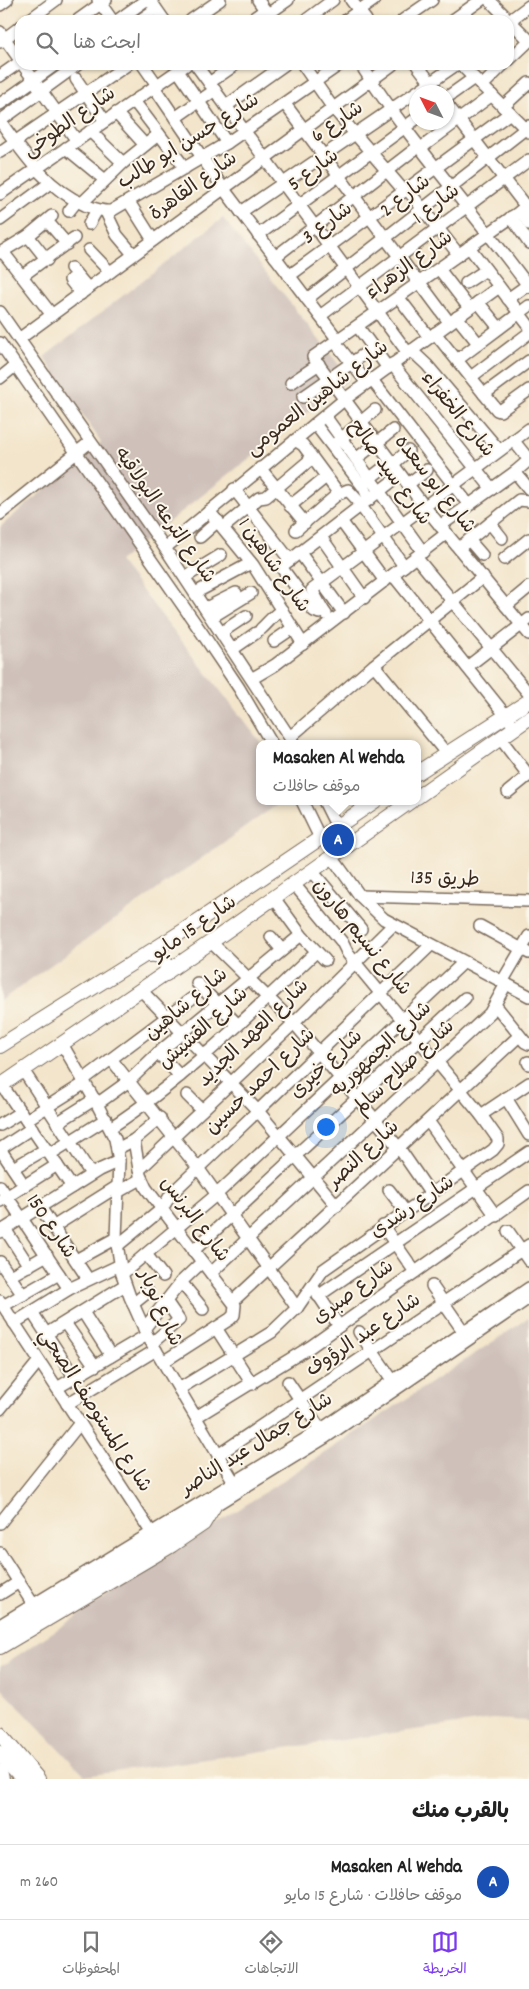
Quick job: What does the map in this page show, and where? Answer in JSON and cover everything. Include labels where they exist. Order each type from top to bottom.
[{"type":"main road","points":[[421,770],[529,701]]},
{"type":"main road","points":[[421,794],[529,718]]},
{"type":"main road","name":"شارع 15 مايو","points":[[1,1044],[148,954],[369,805]]},
{"type":"main road","name":"شارع 15 مايو","points":[[1,1086],[166,974],[404,805]]},
{"type":"main road","points":[[191,926],[193,936],[198,942],[211,942]]},
{"type":"main road","points":[[148,954],[159,955],[164,960],[167,966],[166,974]]},
{"type":"main road","points":[[0,1647],[172,1545],[203,1524],[214,1506]]},
{"type":"main road","points":[[0,1734],[38,1779]]},
{"type":"main road","points":[[0,1753],[23,1779]]},
{"type":"main road","points":[[0,1771],[2,1779]]},
{"type":"street","points":[[0,5],[7,0]]},
{"type":"street","points":[[36,15],[56,0]]},
{"type":"street","points":[[198,15],[220,0]]},
{"type":"street","points":[[258,0],[268,15],[288,0]]},
{"type":"street","points":[[312,15],[332,0]]},
{"type":"street","points":[[351,0],[362,15],[374,0]]},
{"type":"street","points":[[410,15],[432,0]]},
{"type":"street","points":[[460,15],[481,0]]},
{"type":"street","points":[[489,0],[504,15]]},
{"type":"street","points":[[84,15],[101,1],[109,15]]},
{"type":"street","points":[[128,15],[153,3]]},
{"type":"street","points":[[144,15],[153,3]]},
{"type":"street","points":[[153,3],[161,15]]},
{"type":"street","points":[[514,18],[529,6]]},
{"type":"street","points":[[514,25],[529,40],[514,55]]},
{"type":"street","points":[[15,30],[1,37],[15,55]]},
{"type":"street","points":[[0,76],[15,65]]},
{"type":"street","points":[[27,70],[77,141]]},
{"type":"street","points":[[0,104],[48,70]]},
{"type":"street","points":[[71,70],[0,121],[36,169],[50,183],[80,202],[102,211],[133,254]]},
{"type":"street","points":[[0,152],[120,70]]},
{"type":"street","points":[[146,70],[175,118],[223,188],[320,316],[352,363],[369,381],[470,505]]},
{"type":"street","name":"شارع الطوخى","points":[[0,194],[179,70]]},
{"type":"street","points":[[183,70],[198,102],[226,143]]},
{"type":"street","points":[[200,70],[410,352],[427,365],[499,450]]},
{"type":"street","points":[[175,118],[198,102],[230,70]]},
{"type":"street","points":[[226,106],[277,70]]},
{"type":"street","points":[[307,70],[333,108],[387,171],[422,208],[459,255]]},
{"type":"street","name":"شارع حسن ابو طالب","points":[[102,211],[116,210],[202,158],[285,104],[331,70]]},
{"type":"street","points":[[363,70],[405,128],[529,285],[508,299]]},
{"type":"street","name":"شارع القاهرة","points":[[19,339],[385,70]]},
{"type":"street","points":[[421,70],[432,85]]},
{"type":"street","name":"شارع 6","points":[[241,212],[448,70]]},
{"type":"street","points":[[466,70],[528,129]]},
{"type":"street","points":[[454,94],[496,70]]},
{"type":"street","points":[[76,79],[105,121]]},
{"type":"street","name":"شارع 3","points":[[289,276],[474,140],[506,110],[529,83]]},
{"type":"street","points":[[275,257],[387,171],[492,95]]},
{"type":"street","points":[[134,101],[185,168]]},
{"type":"street","points":[[285,104],[419,283],[478,344]]},
{"type":"street","points":[[116,113],[145,145]]},
{"type":"street","points":[[454,113],[504,179],[529,224]]},
{"type":"street","name":"شارع 5","points":[[258,234],[409,125]]},
{"type":"street","name":"شارع 2","points":[[307,299],[384,237],[528,129]]},
{"type":"street","points":[[90,131],[123,163]]},
{"type":"street","points":[[69,211],[123,163],[160,134]]},
{"type":"street","points":[[66,148],[106,180]]},
{"type":"street","name":"شارع 1","points":[[320,316],[529,160]]},
{"type":"street","points":[[0,220],[50,183]]},
{"type":"street","points":[[129,202],[153,240]]},
{"type":"street","points":[[521,210],[529,243]]},
{"type":"street","name":"شارع الزهراء","points":[[291,383],[336,341],[521,210]]},
{"type":"street","points":[[89,224],[102,211]]},
{"type":"street","points":[[22,276],[47,260],[70,241],[50,219],[28,236],[1,252],[52,315]]},
{"type":"street","points":[[102,232],[111,223]]},
{"type":"street","points":[[28,236],[47,260]]},
{"type":"street","points":[[469,248],[529,326]]},
{"type":"street","points":[[89,250],[110,272]]},
{"type":"street","points":[[439,269],[473,305],[499,328]]},
{"type":"street","points":[[466,283],[486,270]]},
{"type":"street","points":[[70,274],[84,291]]},
{"type":"street","name":"شارع شاهين العمومى","points":[[165,548],[185,539],[209,512],[234,490],[345,399],[499,287]]},
{"type":"street","points":[[399,298],[457,360],[498,411],[529,390]]},
{"type":"street","points":[[457,360],[529,306]]},
{"type":"street","name":"شارع الترعه البولاقيه","points":[[0,312],[185,577],[292,740]]},
{"type":"street","name":"شارع الخفراء","points":[[358,327],[492,489]]},
{"type":"street","points":[[471,377],[529,333]]},
{"type":"street","name":"شارع الترعه البولاقيه","points":[[0,343],[202,633],[270,740]]},
{"type":"street","points":[[484,394],[528,364],[512,346]]},
{"type":"street","points":[[303,397],[374,348]]},
{"type":"street","name":"شارع ابو سعده","points":[[316,361],[424,506],[506,606],[525,622],[529,634]]},
{"type":"street","points":[[0,378],[15,366]]},
{"type":"street","points":[[336,443],[374,410]]},
{"type":"street","name":"شارع سيد صالح","points":[[325,416],[336,443],[356,459],[365,481],[380,492],[402,523],[419,554],[452,601],[529,694]]},
{"type":"street","points":[[314,424],[336,443],[365,481],[364,504]]},
{"type":"street","points":[[331,622],[311,591],[382,536],[529,429]]},
{"type":"street","points":[[356,459],[393,430]]},
{"type":"street","points":[[295,440],[303,445],[311,459],[339,493]]},
{"type":"street","points":[[253,678],[303,644],[364,598],[419,554],[470,505],[529,460],[513,440]]},
{"type":"street","points":[[0,514],[90,442]]},
{"type":"street","points":[[365,481],[408,451]]},
{"type":"street","points":[[200,537],[276,488],[311,459]]},
{"type":"street","points":[[260,468],[290,506],[301,526],[339,493],[348,490],[364,504],[382,536],[404,566]]},
{"type":"street","points":[[408,484],[426,470]]},
{"type":"street","points":[[515,472],[529,489]]},
{"type":"street","points":[[290,506],[326,477]]},
{"type":"street","points":[[286,563],[390,483]]},
{"type":"street","points":[[234,490],[248,507],[286,563],[315,612],[319,613],[324,610]]},
{"type":"street","points":[[459,548],[519,500],[529,501]]},
{"type":"street","name":"شارع شاهين 1","points":[[209,512],[251,562],[303,644]]},
{"type":"street","points":[[341,521],[389,578],[429,619],[515,728]]},
{"type":"street","points":[[490,523],[502,538]]},
{"type":"street","points":[[321,537],[364,598]]},
{"type":"street","points":[[469,540],[482,555]]},
{"type":"street","points":[[504,559],[528,543]]},
{"type":"street","points":[[300,553],[344,613]]},
{"type":"street","points":[[185,577],[221,555]]},
{"type":"street","points":[[195,592],[251,562]]},
{"type":"street","points":[[292,740],[374,665],[483,577]]},
{"type":"street","points":[[506,606],[529,588]]},
{"type":"street","points":[[209,613],[236,593]]},
{"type":"street","points":[[209,613],[251,593]]},
{"type":"street","points":[[233,649],[270,622],[272,615],[282,610]]},
{"type":"street","points":[[222,632],[246,616]]},
{"type":"street","points":[[467,667],[525,622]]},
{"type":"street","points":[[274,641],[293,628]]},
{"type":"street","points":[[374,665],[446,753]]},
{"type":"street","points":[[259,721],[275,712]]},
{"type":"street","points":[[500,738],[529,776],[508,792]]},
{"type":"street","points":[[304,805],[320,838]]},
{"type":"street","points":[[326,805],[337,826]]},
{"type":"street","points":[[332,857],[360,896],[393,925],[529,996]]},
{"type":"street","points":[[312,871],[361,929]]},
{"type":"street","name":"شارع نسيم هارون","points":[[294,884],[496,1136],[498,1144],[493,1150],[463,1171]]},
{"type":"street","name":"طريق 135","points":[[360,896],[529,901]]},
{"type":"street","points":[[274,898],[301,935],[325,960]]},
{"type":"street","name":"شارع العهد الجديد","points":[[53,1227],[140,1174],[174,1136],[294,1023],[393,925]]},
{"type":"street","points":[[480,926],[525,951]]},
{"type":"street","name":"شارع شاهين","points":[[58,1123],[129,1081],[158,1054],[301,935]]},
{"type":"street","name":"شارع صلاح سالم","points":[[211,1273],[376,1121],[496,1006],[504,983],[525,951],[529,936]]},
{"type":"street","points":[[271,937],[282,950]]},
{"type":"street","points":[[211,942],[250,977],[294,1023],[399,1148],[430,1193]]},
{"type":"street","name":"شارع احمد حسين","points":[[76,1260],[117,1242],[162,1209],[170,1194],[431,945]]},
{"type":"street","name":"شارع القشيش","points":[[13,1168],[108,1124],[148,1103],[238,1025],[316,952]]},
{"type":"street","name":"شارع خيرى","points":[[123,1275],[216,1195],[464,962]]},
{"type":"street","points":[[197,984],[238,1025]]},
{"type":"street","points":[[141,990],[232,1082],[337,1206]]},
{"type":"street","name":"شارع الجمهوريه","points":[[193,1251],[465,998]]},
{"type":"street","points":[[24,1185],[0,1149],[26,1120],[84,1082],[191,999]]},
{"type":"street","points":[[496,1006],[525,1041]]},
{"type":"street","name":"شارع النصر","points":[[233,1301],[461,1090],[525,1041]]},
{"type":"street","name":"شارع نوبار","points":[[62,1044],[108,1124],[118,1155],[117,1242],[123,1275],[133,1304],[163,1362],[237,1487]]},
{"type":"street","points":[[158,1054],[180,1076]]},
{"type":"street","points":[[111,1060],[174,1136],[297,1308]]},
{"type":"street","points":[[23,1070],[92,1174]]},
{"type":"street","points":[[481,1115],[529,1083]]},
{"type":"street","points":[[1,1086],[72,1187]]},
{"type":"street","points":[[187,1095],[202,1110]]},
{"type":"street","points":[[506,1098],[529,1135]]},
{"type":"street","points":[[29,1266],[2,1230],[92,1174],[118,1155],[160,1118]]},
{"type":"street","points":[[0,1125],[26,1120]]},
{"type":"street","points":[[428,1121],[496,1216]]},
{"type":"street","name":"شارع البرنس","points":[[134,1140],[140,1174],[162,1209],[233,1301]]},
{"type":"street","name":"شارع رشدى","points":[[315,1291],[395,1243],[529,1152]]},
{"type":"street","points":[[3,1199],[56,1164]]},
{"type":"street","points":[[179,1389],[272,1332],[315,1291],[323,1270],[463,1171]]},
{"type":"street","name":"شارع 150","points":[[0,1186],[3,1199],[22,1218],[69,1289]]},
{"type":"street","points":[[389,1190],[405,1211]]},
{"type":"street","name":"شارع صبرى","points":[[196,1417],[252,1384],[340,1326],[529,1191]]},
{"type":"street","points":[[40,1207],[88,1279]]},
{"type":"street","points":[[383,1226],[415,1272]]},
{"type":"street","points":[[508,1231],[525,1248],[529,1262]]},
{"type":"street","name":"شارع عبد الرؤوف","points":[[218,1455],[373,1353],[525,1248]]},
{"type":"street","points":[[146,1254],[163,1276]]},
{"type":"street","points":[[10,1276],[47,1255]]},
{"type":"street","points":[[0,1262],[22,1295]]},
{"type":"street","points":[[57,1388],[111,1356],[150,1339],[166,1301],[181,1282],[202,1262]]},
{"type":"street","points":[[2,1304],[59,1274]]},
{"type":"street","points":[[14,1323],[88,1279],[123,1275]]},
{"type":"street","points":[[46,1334],[83,1312],[123,1275]]},
{"type":"street","points":[[181,1282],[203,1309]]},
{"type":"street","points":[[432,1286],[467,1336]]},
{"type":"street","name":"شارع جمال عبد الناصر","points":[[0,1635],[323,1433],[467,1336],[529,1288]]},
{"type":"street","points":[[315,1291],[340,1326]]},
{"type":"street","points":[[133,1304],[148,1292]]},
{"type":"street","name":"شارع جمال عبد الناصر","points":[[323,1433],[393,1381],[529,1298]]},
{"type":"street","points":[[67,1404],[150,1339],[179,1320],[166,1301]]},
{"type":"street","points":[[163,1362],[234,1315],[236,1310],[233,1301]]},
{"type":"street","name":"شارع المستوصف الصحي","points":[[2,1304],[155,1537]]},
{"type":"street","points":[[32,1312],[75,1378]]},
{"type":"street","points":[[83,1312],[111,1356]]},
{"type":"street","points":[[65,1323],[95,1366]]},
{"type":"street","points":[[216,1328],[252,1384]]},
{"type":"street","points":[[358,1332],[393,1381]]},
{"type":"street","points":[[0,1409],[39,1361]]},
{"type":"street","points":[[288,1382],[323,1433]]},
{"type":"street","points":[[0,1523],[80,1423]]},
{"type":"street","name":"شارع جمال عبد الناصر","points":[[0,1625],[33,1604],[214,1506],[237,1487]]},
{"type":"street","points":[[0,1553],[4,1567],[19,1582],[33,1604]]},
{"type":"street","points":[[0,1594],[19,1582]]},
{"type":"shaded area","points":[[223,218],[350,379],[119,561],[259,740],[256,740],[256,805],[276,805],[0,1001],[0,527],[101,442],[44,357]]},
{"type":"shaded area","points":[[529,1318],[529,1721],[493,1719],[85,1776],[0,1687],[0,1667]]},
{"type":"place","name":"Masaken Al Wehda","points":[[338,840]]}]
